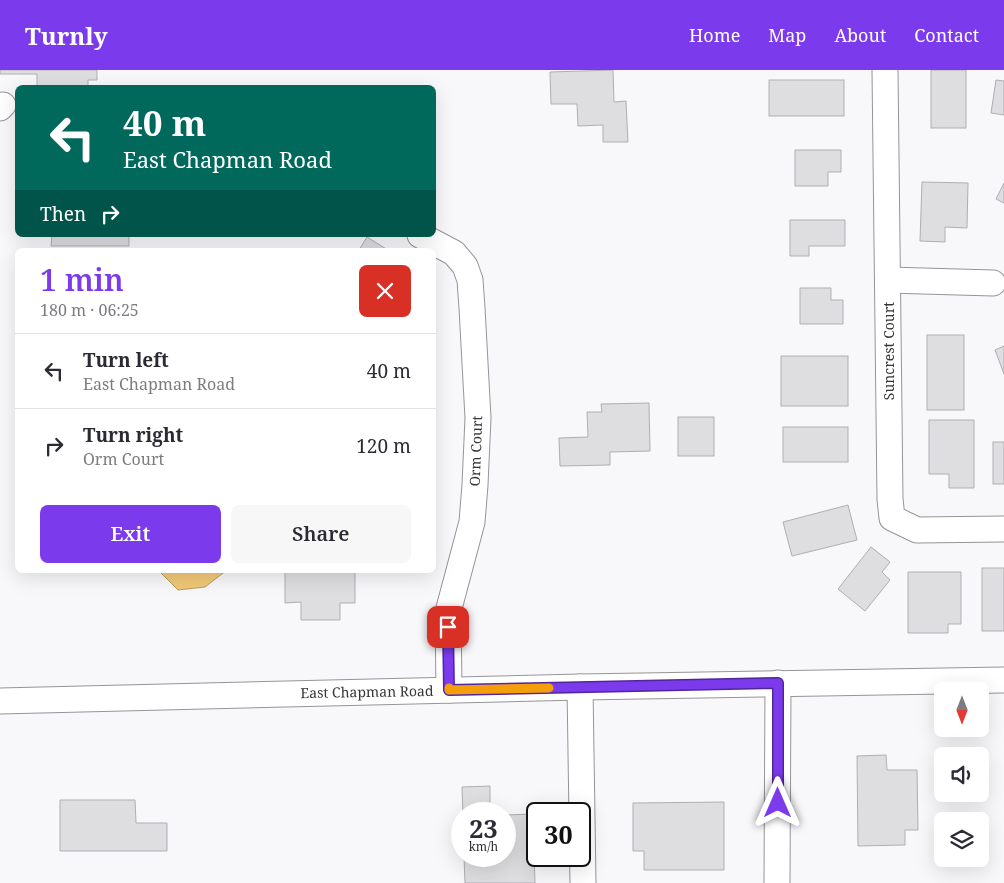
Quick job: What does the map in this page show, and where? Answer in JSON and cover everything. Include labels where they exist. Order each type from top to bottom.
[{"type":"street","name":"Suncrest Court","points":[[885,70],[890,499],[892,518],[917,530],[1004,529]]},
{"type":"street","name":"Orm Court","points":[[424,237],[454,254],[465,266],[470,280],[472,308],[478,418],[475,485],[472,522],[448,612],[449,690]]},
{"type":"street","points":[[888,280],[994,283]]},
{"type":"street","name":"East Chapman Road","points":[[0,701],[769,683],[1004,680]]},
{"type":"street","points":[[769,683],[777,883]]},
{"type":"street","points":[[580,687],[583,883]]},
{"type":"shaded area","points":[[161,573],[223,573],[205,587],[178,590]]},
{"type":"building","points":[[0,70],[97,70],[97,80],[88,80],[88,85],[37,85],[37,74],[0,74]]},
{"type":"building","points":[[613,70],[614,102],[626,101],[628,142],[603,142],[603,125],[578,126],[577,104],[551,104],[550,72]]},
{"type":"building","points":[[931,70],[966,70],[966,128],[931,128]]},
{"type":"building","points":[[769,80],[844,80],[844,116],[769,116]]},
{"type":"building","points":[[996,80],[1004,81],[1004,115],[991,113]]},
{"type":"building","points":[[795,150],[841,150],[841,172],[828,172],[828,186],[795,186]]},
{"type":"building","points":[[922,182],[968,183],[967,228],[945,227],[945,242],[920,241]]},
{"type":"building","points":[[1004,183],[1004,203],[996,199]]},
{"type":"building","points":[[790,220],[845,220],[845,246],[809,246],[809,256],[790,256]]},
{"type":"building","points":[[52,237],[129,237],[129,246],[51,246]]},
{"type":"building","points":[[367,237],[385,248],[360,248]]},
{"type":"building","points":[[800,288],[831,288],[831,300],[843,300],[843,324],[800,324]]},
{"type":"building","points":[[927,335],[964,335],[964,410],[927,410]]},
{"type":"building","points":[[1004,346],[1004,374],[995,350]]},
{"type":"building","points":[[781,356],[848,356],[848,406],[781,406]]},
{"type":"building","points":[[649,403],[650,451],[610,452],[610,465],[560,466],[559,438],[588,437],[587,412],[602,412],[601,404]]},
{"type":"building","points":[[678,417],[714,417],[714,456],[678,456]]},
{"type":"building","points":[[929,420],[974,420],[974,488],[949,488],[949,474],[929,474]]},
{"type":"building","points":[[783,427],[848,427],[848,462],[783,462]]},
{"type":"building","points":[[993,442],[1004,442],[1004,484],[993,484]]},
{"type":"building","points":[[848,505],[857,540],[792,556],[783,522]]},
{"type":"building","points":[[871,547],[890,562],[882,572],[890,580],[865,611],[838,589]]},
{"type":"building","points":[[982,568],[1004,568],[1004,631],[982,631]]},
{"type":"building","points":[[908,572],[961,572],[961,624],[948,624],[948,633],[908,633]]},
{"type":"building","points":[[285,573],[355,573],[355,603],[340,603],[340,620],[301,620],[301,602],[285,603]]},
{"type":"building","points":[[886,755],[887,770],[917,770],[918,830],[905,830],[905,845],[858,846],[857,756]]},
{"type":"building","points":[[490,786],[490,802],[463,802],[462,787]]},
{"type":"building","points":[[60,800],[135,800],[136,823],[167,823],[167,851],[60,851]]},
{"type":"building","points":[[724,802],[724,870],[644,870],[644,851],[633,851],[633,803]]},
{"type":"building","points":[[526,814],[526,867],[535,867],[535,883],[465,883],[464,867],[516,867],[516,815]]},
{"type":"slow traffic","points":[[449,688],[449,690],[549,688]]},
{"type":"route","points":[[448,627],[449,690],[778,683],[778,803]]}]
